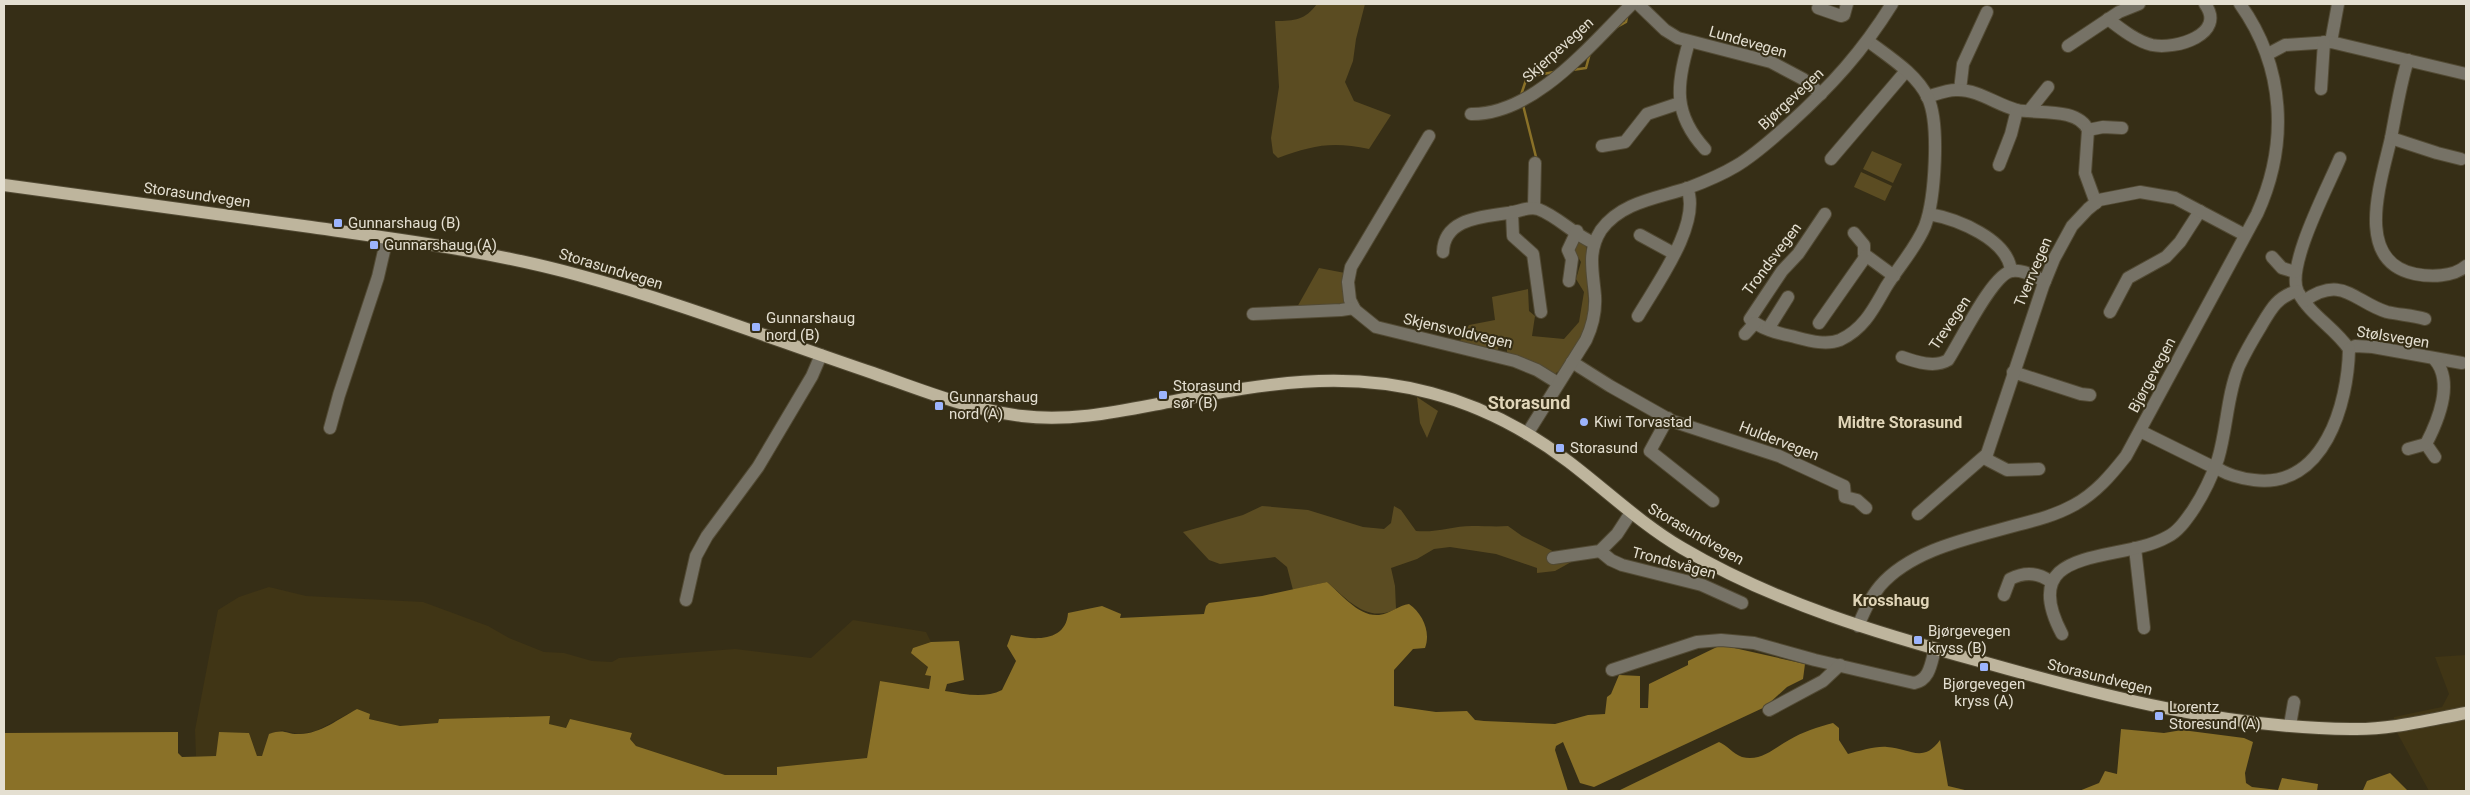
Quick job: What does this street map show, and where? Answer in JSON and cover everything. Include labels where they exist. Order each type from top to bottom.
[{"type":"main road","name":"Storasundvegen","points":[[4,185],[494,254],[586,277],[962,403],[1026,417],[1086,416],[1262,385],[1307,380],[1339,380],[1390,384],[1444,396],[1484,411],[1527,434],[1572,464],[1630,514],[1678,546],[1725,571],[1800,604],[1858,626],[1934,649],[2144,705],[2290,725],[2350,729],[2377,729],[2466,714]]},
{"type":"street","name":"Skjerpevegen","points":[[1471,114],[1495,112],[1531,97],[1568,65],[1632,4]]},
{"type":"street","name":"Lundevegen","points":[[1638,4],[1665,30],[1689,42],[1771,62],[1803,79],[1821,94]]},
{"type":"street","points":[[1818,8],[1841,16],[1844,15],[1847,4]]},
{"type":"street","name":"Bjørgevegen","points":[[1527,434],[1586,340],[1594,315],[1595,294],[1591,267],[1594,243],[1607,223],[1620,212],[1723,173],[1751,156],[1821,94],[1847,68],[1868,41],[1892,4]]},
{"type":"street","points":[[2068,46],[2108,19],[2138,4]]},
{"type":"street","points":[[2108,19],[2146,43],[2157,46],[2171,44],[2191,39],[2208,28],[2211,16],[2204,4]]},
{"type":"street","name":"Bjørgevegen","points":[[1858,626],[1880,586],[1908,563],[1965,540],[2054,515],[2084,499],[2100,487],[2114,471],[2140,431],[2266,194],[2278,146],[2277,96],[2268,54],[2240,4]]},
{"type":"street","points":[[2321,88],[2328,42],[2338,4]]},
{"type":"street","points":[[1960,90],[1963,64],[1987,12]]},
{"type":"street","points":[[1745,334],[1755,323],[1768,329],[1807,340],[1829,343],[1854,332],[1864,324],[1919,238],[1929,214],[1935,137],[1932,108],[1927,96],[1916,80],[1868,41]]},
{"type":"street","name":"Lundevegen","points":[[1689,42],[1681,72],[1680,103],[1693,136],[1705,149]]},
{"type":"street","points":[[2268,54],[2285,45],[2328,42],[2466,74]]},
{"type":"street","points":[[2408,60],[2375,211],[2378,241],[2383,253],[2393,264],[2414,274],[2432,276],[2453,274],[2466,266]]},
{"type":"street","points":[[1831,159],[1906,71]]},
{"type":"street","points":[[1999,164],[2023,110],[2048,87]]},
{"type":"street","points":[[1927,96],[1960,90],[2023,110],[2047,112],[2077,118],[2088,130],[2085,173],[2096,203]]},
{"type":"street","points":[[1602,146],[1625,142],[1647,114],[1680,103]]},
{"type":"street","points":[[2088,130],[2103,127],[2122,128]]},
{"type":"street","points":[[1253,314],[1354,308],[1348,292],[1351,267],[1429,136]]},
{"type":"street","points":[[2391,138],[2462,159]]},
{"type":"street","points":[[2301,296],[2295,272],[2300,250],[2340,158]]},
{"type":"street","points":[[1534,208],[1536,163]]},
{"type":"street","points":[[1638,316],[1684,235],[1690,219],[1691,205],[1686,188]]},
{"type":"street","name":"Tverrvegen","points":[[1984,458],[2054,259],[2072,226],[2096,203],[2122,194],[2140,192],[2175,198],[2245,235]]},
{"type":"street","points":[[1443,252],[1443,246],[1457,225],[1471,219],[1534,208],[1555,217],[1594,243]]},
{"type":"street","points":[[2110,312],[2128,278],[2166,257],[2180,242],[2200,211]]},
{"type":"street","points":[[1512,212],[1513,236],[1533,254],[1541,312]]},
{"type":"street","name":"Trondsvegen","points":[[1755,323],[1750,319],[1755,309],[1782,271],[1798,254],[1824,214]]},
{"type":"street","points":[[1929,214],[1986,237],[2006,254],[2012,270],[2026,273],[2045,281]]},
{"type":"street","points":[[1569,281],[1572,259],[1568,250],[1577,232]]},
{"type":"street","points":[[1854,233],[1864,245],[1864,254],[1894,276]]},
{"type":"street","points":[[1640,235],[1673,253]]},
{"type":"street","points":[[330,428],[378,277],[386,238]]},
{"type":"street","points":[[1819,323],[1866,256]]},
{"type":"street","points":[[2272,257],[2282,268],[2295,272]]},
{"type":"street","name":"Trevegen","points":[[1902,357],[1915,362],[1939,364],[1948,360],[1993,284],[2001,276],[2012,270]]},
{"type":"street","name":"Stølsvegen","points":[[2051,582],[2060,571],[2086,557],[2134,548],[2168,537],[2179,528],[2194,509],[2215,466],[2238,370],[2276,301],[2285,295],[2301,296],[2325,291],[2340,291],[2354,294],[2376,308],[2425,319]]},
{"type":"street","name":"Stølsvegen","points":[[2301,296],[2342,339],[2349,349],[2355,346],[2373,347],[2435,360],[2462,363]]},
{"type":"street","points":[[1768,329],[1788,297]]},
{"type":"street","name":"Skjensvoldvegen","points":[[1354,308],[1376,327],[1515,362],[1537,370],[1558,383]]},
{"type":"street","points":[[2140,431],[2213,467],[2215,466],[2248,479],[2268,482],[2290,476],[2319,453],[2328,440],[2349,366],[2349,349]]},
{"type":"street","points":[[686,600],[696,556],[707,536],[758,467],[812,376],[821,356]]},
{"type":"street","name":"Stølsvegen","points":[[2426,444],[2433,431],[2444,389],[2443,373],[2435,360]]},
{"type":"street","name":"Huldervegen","points":[[1572,362],[1668,418],[1801,464],[1844,486],[1845,497],[1857,500],[1866,508]]},
{"type":"street","points":[[2013,372],[2064,389],[2090,395]]},
{"type":"street","points":[[1668,418],[1650,451],[1713,501]]},
{"type":"street","points":[[2408,449],[2426,444],[2435,457]]},
{"type":"street","points":[[1918,514],[1984,458],[2007,470],[2039,469]]},
{"type":"street","name":"Trondsvågen","points":[[1630,514],[1617,534],[1600,551],[1610,560],[1622,565],[1702,585],[1742,603]]},
{"type":"street","points":[[2134,548],[2144,628]]},
{"type":"street","points":[[1553,558],[1600,551]]},
{"type":"street","points":[[2004,595],[2010,579],[2018,575],[2040,575],[2051,582],[2050,605],[2053,618],[2062,634]]},
{"type":"street","points":[[1612,670],[1675,649],[1711,640],[1754,644],[1914,683],[1923,680],[1928,674],[1934,649]]},
{"type":"street","points":[[1769,710],[1823,681],[1840,665]]},
{"type":"street","points":[[2290,725],[2294,702]]},
{"type":"shaded area","points":[[1317,4],[1365,4],[1356,39],[1353,61],[1345,82],[1354,101],[1391,115],[1369,149],[1344,145],[1312,147],[1278,158],[1273,153],[1271,138],[1279,87],[1275,21],[1288,21],[1304,16]]},
{"type":"shaded area","points":[[1872,151],[1902,164],[1893,183],[1863,169]]},
{"type":"shaded area","points":[[1861,172],[1892,186],[1885,201],[1854,187]]},
{"type":"shaded area","points":[[1580,241],[1586,247],[1589,323],[1562,369],[1553,375],[1507,353],[1507,342],[1500,341],[1497,353],[1458,345],[1469,325],[1495,320],[1492,297],[1528,289],[1529,311],[1535,316],[1532,336],[1564,339],[1579,322],[1584,292],[1576,279],[1581,262],[1572,247]]},
{"type":"shaded area","points":[[1319,268],[1345,273],[1346,301],[1344,306],[1296,309]]},
{"type":"shaded area","points":[[1417,397],[1438,411],[1427,438],[1420,423]]},
{"type":"shaded area","points":[[1262,506],[1308,510],[1363,527],[1384,529],[1391,523],[1394,506],[1401,510],[1416,531],[1431,531],[1465,526],[1508,526],[1522,536],[1573,561],[1555,571],[1537,573],[1537,568],[1496,554],[1450,547],[1434,549],[1417,559],[1391,568],[1395,586],[1396,609],[1376,614],[1367,612],[1350,602],[1327,582],[1293,590],[1287,567],[1275,557],[1220,564],[1209,560],[1183,532],[1243,515]]},
{"type":"shaded area","points":[[1327,582],[1357,609],[1364,612],[1379,615],[1409,604],[1422,618],[1427,642],[1425,648],[1413,649],[1394,670],[1394,706],[1436,712],[1467,711],[1475,720],[1555,724],[1588,715],[1605,714],[1607,697],[1611,694],[1619,675],[1640,676],[1640,708],[1648,708],[1649,684],[1688,665],[1688,661],[1721,645],[1805,664],[1803,679],[1787,687],[1765,707],[1594,787],[1580,783],[1563,742],[1556,746],[1555,750],[1568,791],[4,791],[4,733],[178,732],[178,753],[182,757],[216,756],[219,732],[249,733],[257,756],[262,756],[269,734],[283,732],[295,734],[315,731],[330,725],[357,709],[370,714],[369,719],[400,726],[438,723],[439,719],[550,716],[549,724],[566,728],[570,719],[632,733],[630,739],[636,746],[725,775],[777,775],[777,767],[867,758],[880,681],[929,689],[931,676],[925,675],[928,667],[911,653],[913,648],[931,642],[959,641],[964,680],[947,684],[945,691],[974,695],[995,693],[1002,690],[1016,661],[1007,646],[1011,635],[1038,638],[1055,634],[1066,623],[1068,613],[1102,606],[1121,614],[1120,618],[1204,614],[1209,603],[1262,596]]},
{"type":"shaded area","points":[[269,587],[306,596],[423,602],[488,626],[509,638],[544,652],[564,653],[592,661],[612,662],[619,658],[735,649],[811,658],[853,620],[926,632],[931,642],[913,648],[915,655],[928,667],[925,674],[931,676],[929,689],[880,681],[867,758],[778,767],[778,775],[725,775],[636,746],[630,739],[632,733],[570,719],[566,728],[549,724],[550,716],[440,719],[438,723],[400,726],[369,719],[357,709],[316,731],[299,734],[281,730],[262,756],[257,756],[249,733],[219,732],[217,756],[196,756],[195,730],[218,610],[239,597]]},
{"type":"shaded area","points":[[2466,655],[2466,791],[2429,791],[2394,727],[2394,717],[2442,707],[2449,694],[2435,657]]},
{"type":"shaded area","points":[[1833,723],[1839,728],[1839,740],[1848,754],[1882,747],[1922,753],[1934,747],[1940,740],[1948,786],[1969,791],[1618,791],[1719,742],[1739,756],[1755,758],[1799,735]]},
{"type":"shaded area","points":[[2121,729],[2164,733],[2182,730],[2244,738],[2253,742],[2245,773],[2246,783],[2252,787],[2278,790],[2282,778],[2318,784],[2317,791],[2079,791],[2099,783],[2105,771],[2117,774]]},
{"type":"shaded area","points":[[2390,773],[2408,791],[2359,791],[2363,790],[2367,781]]},
{"type":"waterway","points":[[1617,27],[1626,22],[1627,17]]},
{"type":"waterway","points":[[1572,70],[1586,68],[1590,53]]},
{"type":"waterway","points":[[1521,95],[1527,77],[1554,72]]},
{"type":"waterway","points":[[1523,105],[1536,157]]},
{"type":"place","name":"Gunnarshaug (B)","points":[[338,223]]},
{"type":"place","name":"Gunnarshaug (A)","points":[[374,245]]},
{"type":"place","name":"Gunnarshaug nord (B)","points":[[756,327]]},
{"type":"place","name":"Storasund sør (B)","points":[[1163,395]]},
{"type":"place","name":"Gunnarshaug nord (A)","points":[[939,406]]},
{"type":"place","name":"Kiwi Torvastad","points":[[1584,422]]},
{"type":"place","name":"Storasund","points":[[1560,448]]},
{"type":"place","name":"Bjørgevegen kryss (B)","points":[[1918,640]]},
{"type":"place","name":"Bjørgevegen kryss (A)","points":[[1984,667]]},
{"type":"place","name":"Lorentz Storesund (A)","points":[[2159,716]]},
{"type":"district","name":"Storasund","points":[[1529,402]]},
{"type":"district","name":"Midtre Storasund","points":[[1900,422]]},
{"type":"district","name":"Krosshaug","points":[[1891,600]]}]
